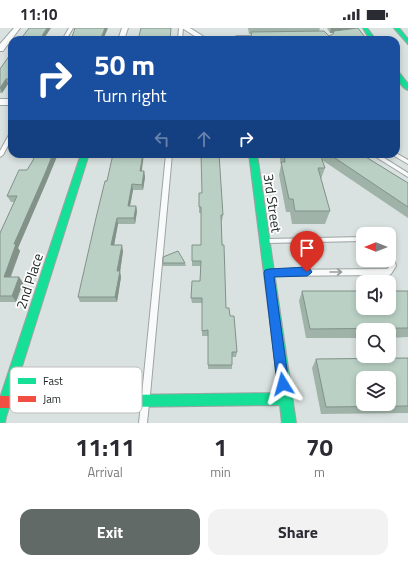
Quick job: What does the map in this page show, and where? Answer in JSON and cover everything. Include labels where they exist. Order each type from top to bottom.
[{"type":"main road","points":[[396,28],[408,42]]},
{"type":"main road","points":[[400,77],[408,87]]},
{"type":"main road","name":"2nd Place","points":[[15,367],[84,158]]},
{"type":"main road","name":"3rd Street","points":[[254,158],[289,423]]},
{"type":"main road","name":"2nd Place","points":[[0,417],[10,381]]},
{"type":"main road","points":[[142,401],[285,399]]},
{"type":"street","points":[[11,36],[17,28]]},
{"type":"street","points":[[185,28],[199,36]]},
{"type":"street","points":[[0,49],[8,39]]},
{"type":"lane","points":[[0,155],[8,141]]},
{"type":"lane","points":[[143,423],[169,158]]},
{"type":"lane","points":[[381,158],[408,174]]},
{"type":"lane","points":[[264,241],[356,239]]},
{"type":"lane","points":[[269,273],[389,272],[392,267]]},
{"type":"building","points":[[29,28],[47,28],[42,36],[23,36]]},
{"type":"building","points":[[75,28],[105,28],[102,36],[72,36]]},
{"type":"building","points":[[141,28],[171,28],[170,36],[139,36]]},
{"type":"building","points":[[358,28],[364,36],[329,36],[333,34],[334,31]]},
{"type":"building","points":[[324,31],[329,36],[252,36],[251,32]]},
{"type":"building","points":[[8,58],[8,79],[6,79],[0,88],[0,69]]},
{"type":"building","points":[[34,158],[51,158],[14,244],[16,244],[4,277],[19,277],[12,296],[0,296],[0,233],[17,196],[7,196],[19,170],[27,170]]},
{"type":"building","points":[[112,158],[142,158],[140,171],[144,171],[142,185],[132,184],[128,206],[136,206],[134,218],[117,218],[111,245],[122,245],[117,271],[120,271],[115,297],[78,297],[105,181],[107,181]]},
{"type":"building","points":[[201,158],[219,158],[226,308],[229,308],[230,316],[234,316],[237,352],[232,352],[232,365],[208,365],[208,330],[202,331],[202,298],[191,298],[192,281],[200,281],[201,261],[192,261],[192,245],[201,245],[201,207],[199,207],[199,193],[202,193]]},
{"type":"building","points":[[284,158],[321,158],[325,168],[318,168],[330,211],[295,211],[293,199],[289,199],[281,162],[285,162]]},
{"type":"building","points":[[335,158],[367,158],[408,183],[408,207]]},
{"type":"building","points":[[178,251],[185,263],[163,263],[163,257]]},
{"type":"building","points":[[302,291],[356,291],[356,315],[396,315],[396,291],[408,291],[408,328],[396,328],[396,323],[356,323],[356,329],[310,329]]},
{"type":"building","points":[[396,358],[408,358],[408,406],[396,406],[396,371],[356,371],[356,407],[326,407],[316,359],[356,359],[356,363],[396,363]]},
{"type":"traffic: fast","points":[[365,28],[370,36]]},
{"type":"traffic: fast","points":[[396,28],[408,42]]},
{"type":"traffic: fast","points":[[400,77],[407,87]]},
{"type":"traffic: fast","points":[[16,367],[84,158]]},
{"type":"traffic: fast","points":[[254,158],[289,423]]},
{"type":"traffic: fast","points":[[0,417],[10,386]]},
{"type":"traffic: fast","points":[[142,401],[285,399]]},
{"type":"traffic: jam","points":[[0,402],[10,402]]},
{"type":"route","points":[[283,384],[269,273],[307,272]]}]
